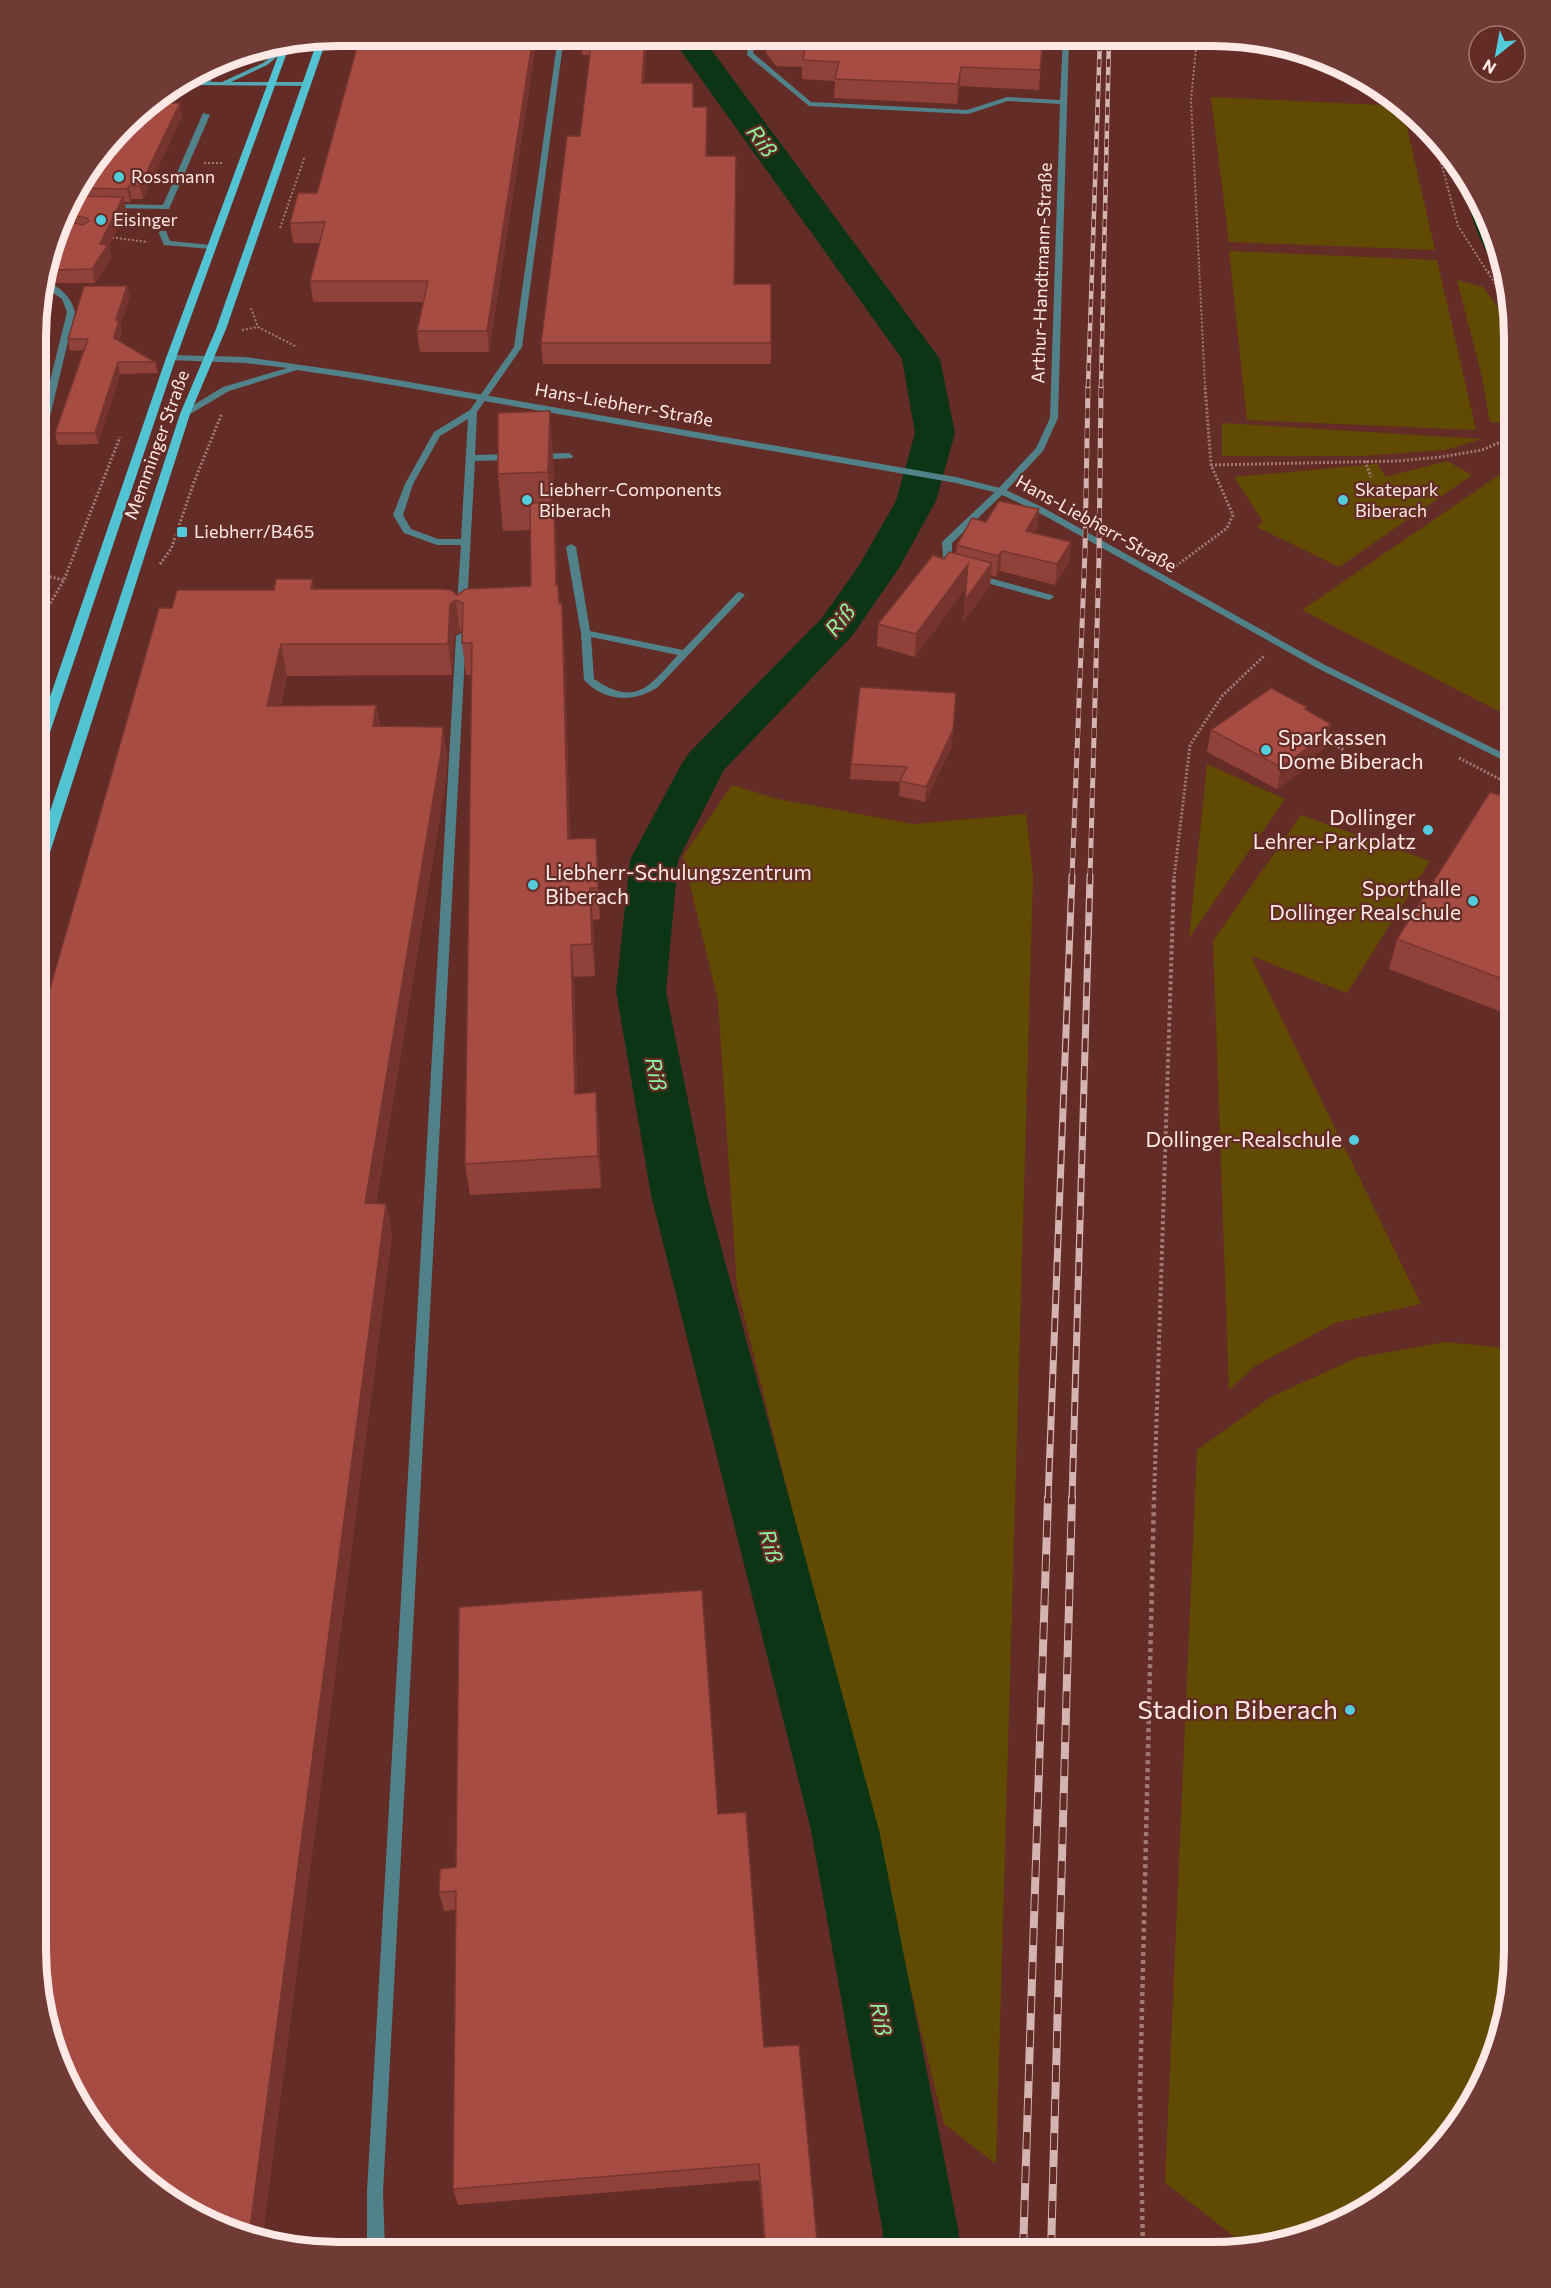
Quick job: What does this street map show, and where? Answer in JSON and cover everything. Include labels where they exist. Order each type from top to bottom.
[{"type":"main road","name":"Memminger Straße","points":[[46,843],[185,414],[208,359],[320,47]]},
{"type":"main road","name":"Memminger Straße","points":[[46,726],[171,358],[283,52]]},
{"type":"street","points":[[466,542],[437,542],[407,531],[398,515],[409,484],[437,434],[473,412],[518,347],[560,46]]},
{"type":"street","points":[[751,46],[749,54],[809,104],[968,111],[1007,99],[1064,102]]},
{"type":"street","name":"Arthur-Handtmann-Straße","points":[[1049,597],[948,569],[947,542],[1001,491],[1040,449],[1054,418],[1066,46]]},
{"type":"street","points":[[221,83],[265,64],[278,53]]},
{"type":"street","points":[[207,78],[208,83]]},
{"type":"street","points":[[197,84],[307,84]]},
{"type":"street","points":[[102,206],[166,207],[206,115]]},
{"type":"street","points":[[163,233],[167,243],[211,247]]},
{"type":"street","points":[[46,417],[71,312],[70,303],[64,295],[51,288]]},
{"type":"street","name":"Hans-Liebherr-Straße","points":[[171,358],[245,360],[301,367],[956,480],[1001,491],[1039,509],[1320,666],[1504,758]]},
{"type":"street","name":"Hans-Liebherr-Straße","points":[[185,414],[226,389],[301,367]]},
{"type":"street","points":[[462,613],[473,412]]},
{"type":"street","points":[[472,458],[569,456]]},
{"type":"street","points":[[571,547],[586,633],[589,680],[606,693],[624,697],[641,696],[655,685],[740,595]]},
{"type":"street","points":[[586,633],[685,653]]},
{"type":"street","points":[[376,2242],[375,2192],[461,636]]},
{"type":"path","points":[[1162,579],[1171,569],[1227,528],[1233,515],[1211,465],[1191,100],[1196,46]]},
{"type":"path","points":[[1441,157],[1458,226],[1501,292]]},
{"type":"path","points":[[107,237],[150,243]]},
{"type":"path","points":[[1488,272],[1497,271]]},
{"type":"path","points":[[46,610],[64,580],[121,436]]},
{"type":"path","points":[[1211,465],[1441,457],[1482,450],[1504,441]]},
{"type":"path","points":[[1365,461],[1371,477]]},
{"type":"path","points":[[46,576],[64,580]]},
{"type":"path","points":[[1143,2242],[1140,2093],[1155,1433],[1175,860],[1190,746],[1222,696],[1264,655]]},
{"type":"path","points":[[1318,736],[1344,750]]},
{"type":"path","points":[[1316,750],[1328,742]]},
{"type":"shaded area","points":[[1211,97],[1388,105],[1405,119],[1435,250],[1229,242]]},
{"type":"shaded area","points":[[1229,251],[1437,260],[1476,430],[1247,420]]},
{"type":"shaded area","points":[[1457,280],[1483,287],[1504,315],[1504,423],[1490,422],[1481,373]]},
{"type":"shaded area","points":[[1222,423],[1482,439],[1445,450],[1362,456],[1222,456]]},
{"type":"shaded area","name":"Skatepark Biberach","points":[[1447,461],[1472,475],[1339,567],[1257,527],[1263,522],[1234,477],[1377,464],[1386,477]]},
{"type":"shaded area","points":[[1504,472],[1504,714],[1302,610]]},
{"type":"shaded area","points":[[1207,764],[1285,799],[1189,938]]},
{"type":"shaded area","points":[[732,785],[778,799],[913,824],[1026,814],[1033,877],[996,2164],[944,2124],[737,1287],[718,1001],[683,856]]},
{"type":"shaded area","points":[[1301,815],[1430,861],[1347,993],[1251,956],[1421,1304],[1335,1323],[1255,1366],[1229,1390],[1213,941]]},
{"type":"shaded area","name":"Stadion Biberach","points":[[1445,1342],[1504,1348],[1504,1969],[1502,1988],[1495,2025],[1474,2079],[1455,2112],[1419,2156],[1375,2192],[1342,2211],[1288,2232],[1239,2240],[1165,2183],[1197,1450],[1271,1397],[1356,1358]]},
{"type":"building","points":[[357,46],[532,46],[487,331],[417,331],[428,281],[310,281],[325,222],[290,223],[298,193],[317,193]]},
{"type":"building","points":[[591,46],[644,46],[642,83],[693,83],[693,107],[707,107],[706,156],[736,156],[734,284],[771,284],[771,343],[541,343],[567,136],[580,136]]},
{"type":"building","points":[[776,46],[1042,46],[1040,70],[961,67],[958,84],[835,79],[839,62],[803,60],[805,48]]},
{"type":"building","points":[[166,103],[180,103],[140,186],[129,186],[127,189],[88,188],[107,161],[132,132]]},
{"type":"building","points":[[84,196],[123,197],[100,244],[108,245],[92,269],[54,270],[71,222],[83,225],[89,221],[87,218],[74,215]]},
{"type":"building","points":[[84,286],[127,286],[116,320],[119,320],[114,338],[155,362],[118,362],[95,433],[55,433],[88,339],[68,339]]},
{"type":"building","points":[[550,411],[548,472],[498,474],[498,413]]},
{"type":"building","points":[[999,501],[1039,509],[1026,531],[1071,542],[1057,564],[1002,551],[998,556],[957,545],[972,518],[986,522]]},
{"type":"building","points":[[554,502],[556,585],[558,585],[559,603],[562,603],[568,839],[596,838],[598,888],[590,888],[592,944],[571,945],[575,1094],[596,1092],[598,1156],[465,1164],[472,643],[462,643],[463,603],[456,600],[450,604],[448,644],[281,644],[267,706],[376,705],[373,726],[443,727],[441,753],[365,1203],[386,1204],[250,2228],[209,2211],[176,2192],[146,2169],[119,2142],[96,2112],[77,2079],[62,2044],[52,2007],[46,1950],[46,1003],[159,608],[172,608],[177,590],[274,590],[276,579],[313,579],[311,589],[440,589],[451,590],[457,595],[466,589],[531,586],[530,503]]},
{"type":"building","points":[[949,552],[992,563],[965,600],[968,564],[916,634],[878,624],[933,555],[944,559]]},
{"type":"building","points":[[860,687],[956,693],[953,730],[926,787],[900,781],[907,767],[851,764]]},
{"type":"building","points":[[1271,688],[1307,707],[1305,709],[1331,724],[1305,743],[1310,746],[1281,767],[1211,730]]},
{"type":"building","name":"Sporthalle Dollinger Realschule","points":[[1490,792],[1504,796],[1504,980],[1397,939]]},
{"type":"building","points":[[702,1590],[718,1814],[746,1812],[764,2047],[799,2045],[817,2242],[765,2242],[759,2164],[453,2189],[456,1891],[439,1892],[440,1869],[456,1867],[459,1607]]},
{"type":"waterway","name":"Riß","points":[[693,46],[921,359],[935,433],[916,501],[878,568],[837,627],[705,763],[654,860],[641,991],[679,1195],[845,1830],[921,2233],[920,2242]]},
{"type":"waterway","points":[[1471,204],[1480,232],[1494,259]]},
{"type":"railway","points":[[1088,387],[1100,46]]},
{"type":"railway","points":[[1101,387],[1109,46]]},
{"type":"railway","points":[[1072,878],[1085,551],[1088,386]]},
{"type":"railway","points":[[1090,878],[1099,558],[1101,386]]},
{"type":"railway","points":[[1048,1500],[1072,876]]},
{"type":"railway","points":[[1072,1500],[1090,876]]},
{"type":"railway","points":[[1023,2242],[1048,1498]]},
{"type":"railway","points":[[1051,2242],[1072,1498]]},
{"type":"place","name":"Rossmann","points":[[119,177]]},
{"type":"place","name":"Eisinger","points":[[101,220]]},
{"type":"place","name":"Liebherr-Components Biberach","points":[[527,500]]},
{"type":"place","name":"Skatepark Biberach","points":[[1343,500]]},
{"type":"place","name":"Liebherr/B465","points":[[182,532]]},
{"type":"place","name":"Sparkassen Dome Biberach","points":[[1266,750]]},
{"type":"place","name":"Dollinger Lehrer-Parkplatz","points":[[1428,830]]},
{"type":"place","name":"Liebherr-Schulungszentrum Biberach","points":[[533,885]]},
{"type":"place","name":"Sporthalle Dollinger Realschule","points":[[1473,901]]},
{"type":"place","name":"Dollinger-Realschule","points":[[1354,1140]]},
{"type":"place","name":"Stadion Biberach","points":[[1350,1710]]}]
